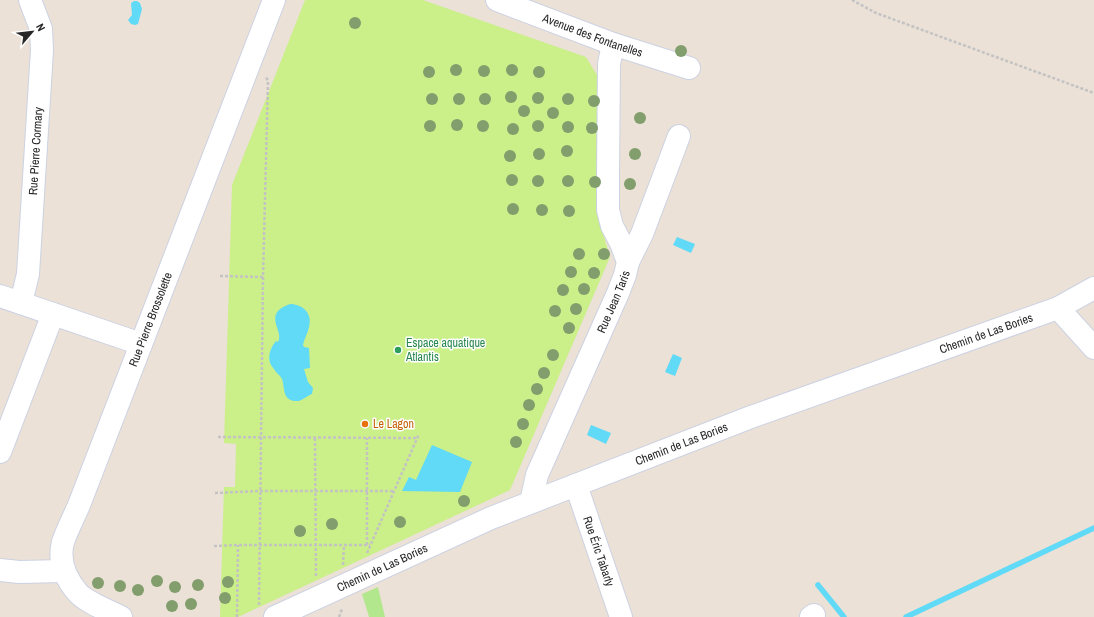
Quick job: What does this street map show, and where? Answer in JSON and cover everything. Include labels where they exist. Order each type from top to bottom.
[{"type":"street","name":"Rue Pierre Cormary","points":[[21,303],[28,274],[42,50],[42,29],[30,0]]},
{"type":"street","name":"Rue Pierre Brossolette","points":[[121,617],[95,604],[79,593],[64,571],[61,560],[63,542],[274,0]]},
{"type":"street","name":"Avenue des Fontanelles","points":[[497,0],[613,44],[689,68]]},
{"type":"street","name":"Rue Jean Taris","points":[[531,502],[537,475],[618,293],[628,262],[621,243],[612,226],[608,210],[609,64],[613,44]]},
{"type":"street","points":[[628,262],[642,234],[679,136]]},
{"type":"street","name":"Chemin de Las Bories","points":[[267,614],[349,576],[531,502],[751,418],[1058,308],[1094,288]]},
{"type":"street","points":[[0,296],[141,344]]},
{"type":"street","points":[[1058,308],[1094,348]]},
{"type":"street","points":[[0,452],[53,314]]},
{"type":"street","name":"Rue Éric Tabarly","points":[[576,485],[621,617]]},
{"type":"street","points":[[0,570],[19,572],[64,571]]},
{"type":"path","points":[[852,0],[876,13],[1094,93]]},
{"type":"path","points":[[264,73],[268,81],[259,545],[267,614]]},
{"type":"path","points":[[220,276],[263,277]]},
{"type":"path","points":[[339,617],[349,576],[368,545],[419,434]]},
{"type":"path","points":[[218,437],[417,438]]},
{"type":"path","points":[[315,438],[316,583]]},
{"type":"path","points":[[367,438],[368,545]]},
{"type":"path","points":[[215,493],[260,491],[394,491]]},
{"type":"path","points":[[237,617],[238,545]]},
{"type":"path","points":[[344,545],[349,576]]},
{"type":"path","points":[[214,546],[368,545]]},
{"type":"green space","name":"Espace aquatique Atlantis","points":[[305,0],[423,0],[586,57],[597,75],[597,213],[610,257],[510,490],[238,617],[220,617],[224,487],[235,487],[236,444],[224,443],[232,185]]},
{"type":"green space","points":[[378,587],[385,617],[369,617],[362,594]]},
{"type":"water","points":[[134,1],[140,3],[142,9],[138,24],[135,25],[131,24],[128,20],[132,15],[131,3]]},
{"type":"water","points":[[677,237],[695,244],[691,253],[673,245]]},
{"type":"water","points":[[294,304],[306,310],[310,322],[303,345],[304,347],[309,348],[310,368],[304,369],[308,382],[313,388],[312,394],[302,400],[297,401],[291,400],[286,396],[282,379],[272,366],[269,359],[270,351],[276,341],[278,342],[279,338],[275,318],[281,308]]},
{"type":"water","points":[[673,354],[682,358],[675,376],[665,372]]},
{"type":"water","points":[[591,425],[611,433],[606,444],[587,435]]},
{"type":"water","points":[[432,445],[472,462],[460,492],[402,491],[409,477],[416,480]]},
{"type":"waterway","points":[[906,617],[1094,528]]},
{"type":"waterway","points":[[818,585],[844,617]]},
{"type":"place","name":"Espace aquatique Atlantis","points":[[398,350]]},
{"type":"place","name":"Le Lagon","points":[[365,424]]}]
